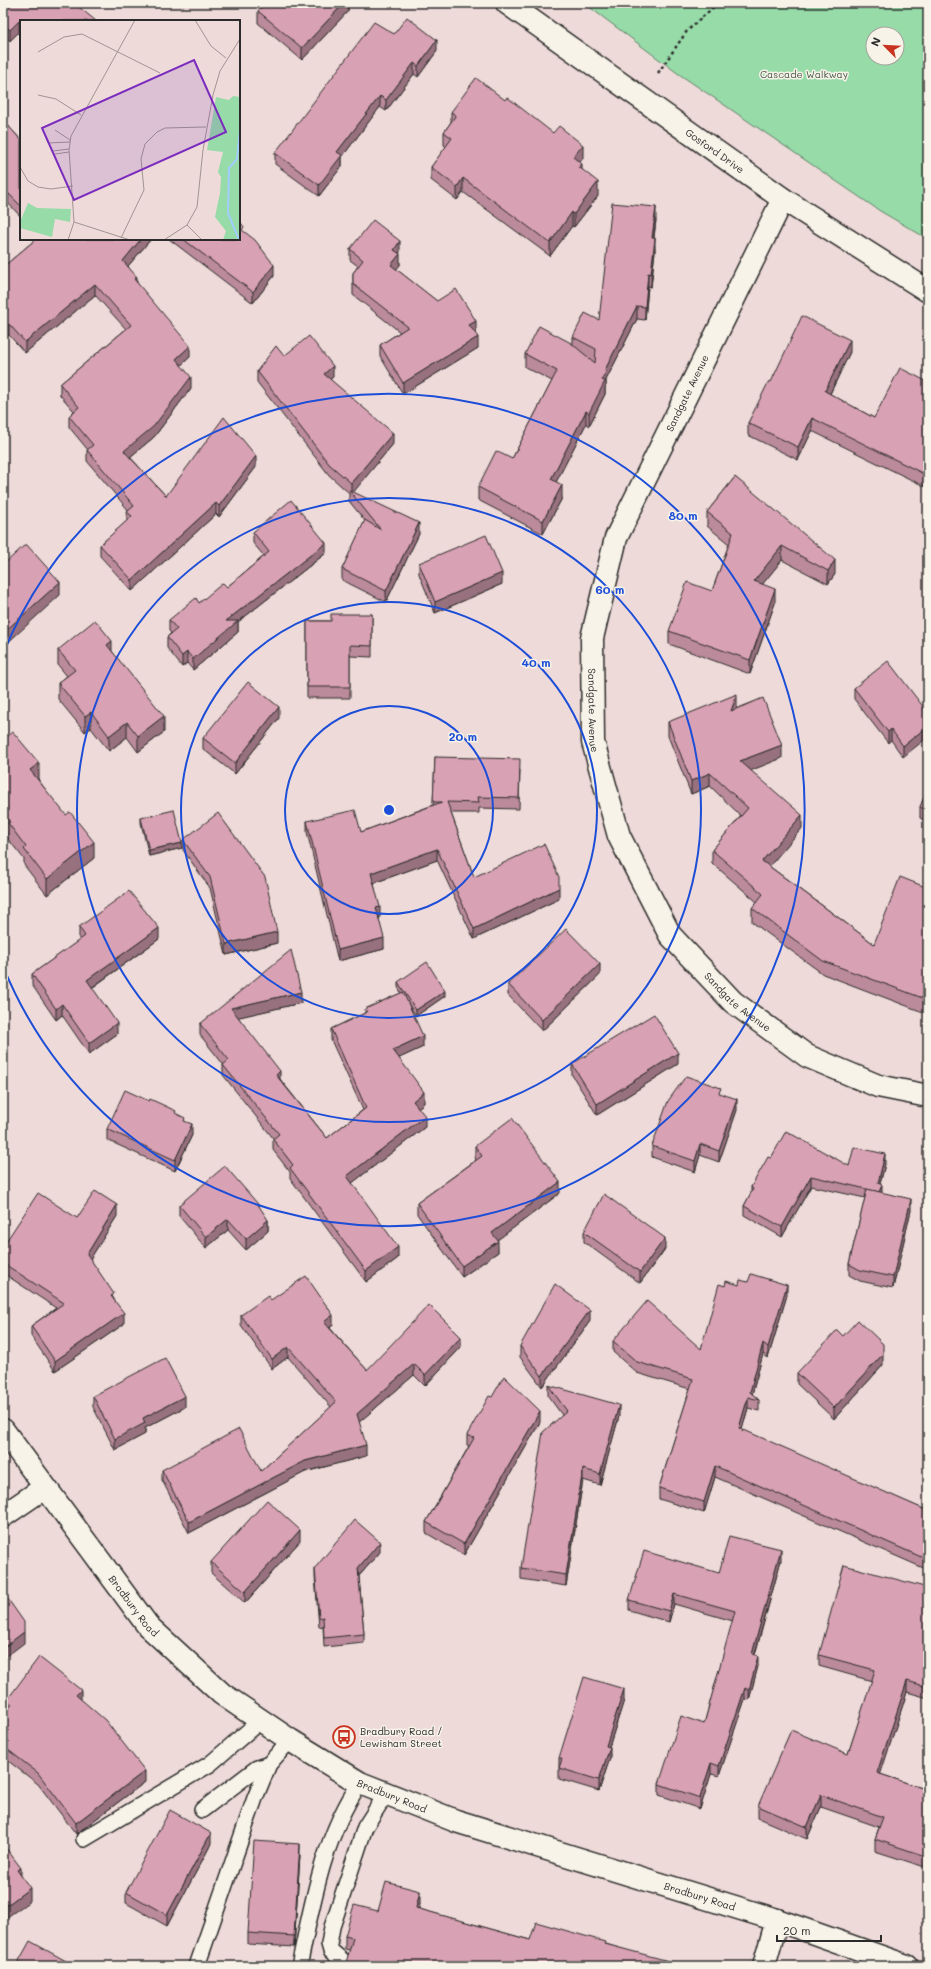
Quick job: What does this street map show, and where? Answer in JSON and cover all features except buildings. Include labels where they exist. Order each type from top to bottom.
[{"type":"street","name":"Gosford Drive","points":[[507,3],[783,199],[928,291]]},
{"type":"street","name":"Sandgate Avenue","points":[[783,199],[616,538],[592,638],[593,742],[619,836],[670,935],[733,1002],[807,1056],[878,1086],[928,1096]]},
{"type":"street","name":"Bradbury Road","points":[[3,1430],[44,1488],[148,1626],[222,1694],[290,1740],[360,1783],[456,1821],[777,1920],[907,1966]]},
{"type":"street","points":[[3,1516],[44,1488]]},
{"type":"street","points":[[764,1966],[777,1920]]},
{"type":"lane","points":[[84,1840],[210,1764],[261,1720]]},
{"type":"lane","points":[[197,1966],[255,1798],[269,1764],[290,1740]]},
{"type":"lane","points":[[202,1810],[257,1768],[269,1764]]},
{"type":"lane","points":[[300,1962],[316,1888],[335,1826],[347,1802],[360,1783]]},
{"type":"lane","points":[[342,1960],[331,1951],[329,1944],[332,1927],[365,1827],[386,1794]]},
{"type":"path","points":[[632,93],[659,72],[687,31],[718,3]]},
{"type":"green space","name":"Cascade Walkway","points":[[584,3],[928,3],[928,239],[880,211],[676,72]]},
{"type":"place","name":"Bradbury Road / Lewisham Street","points":[[344,1737]]}]
